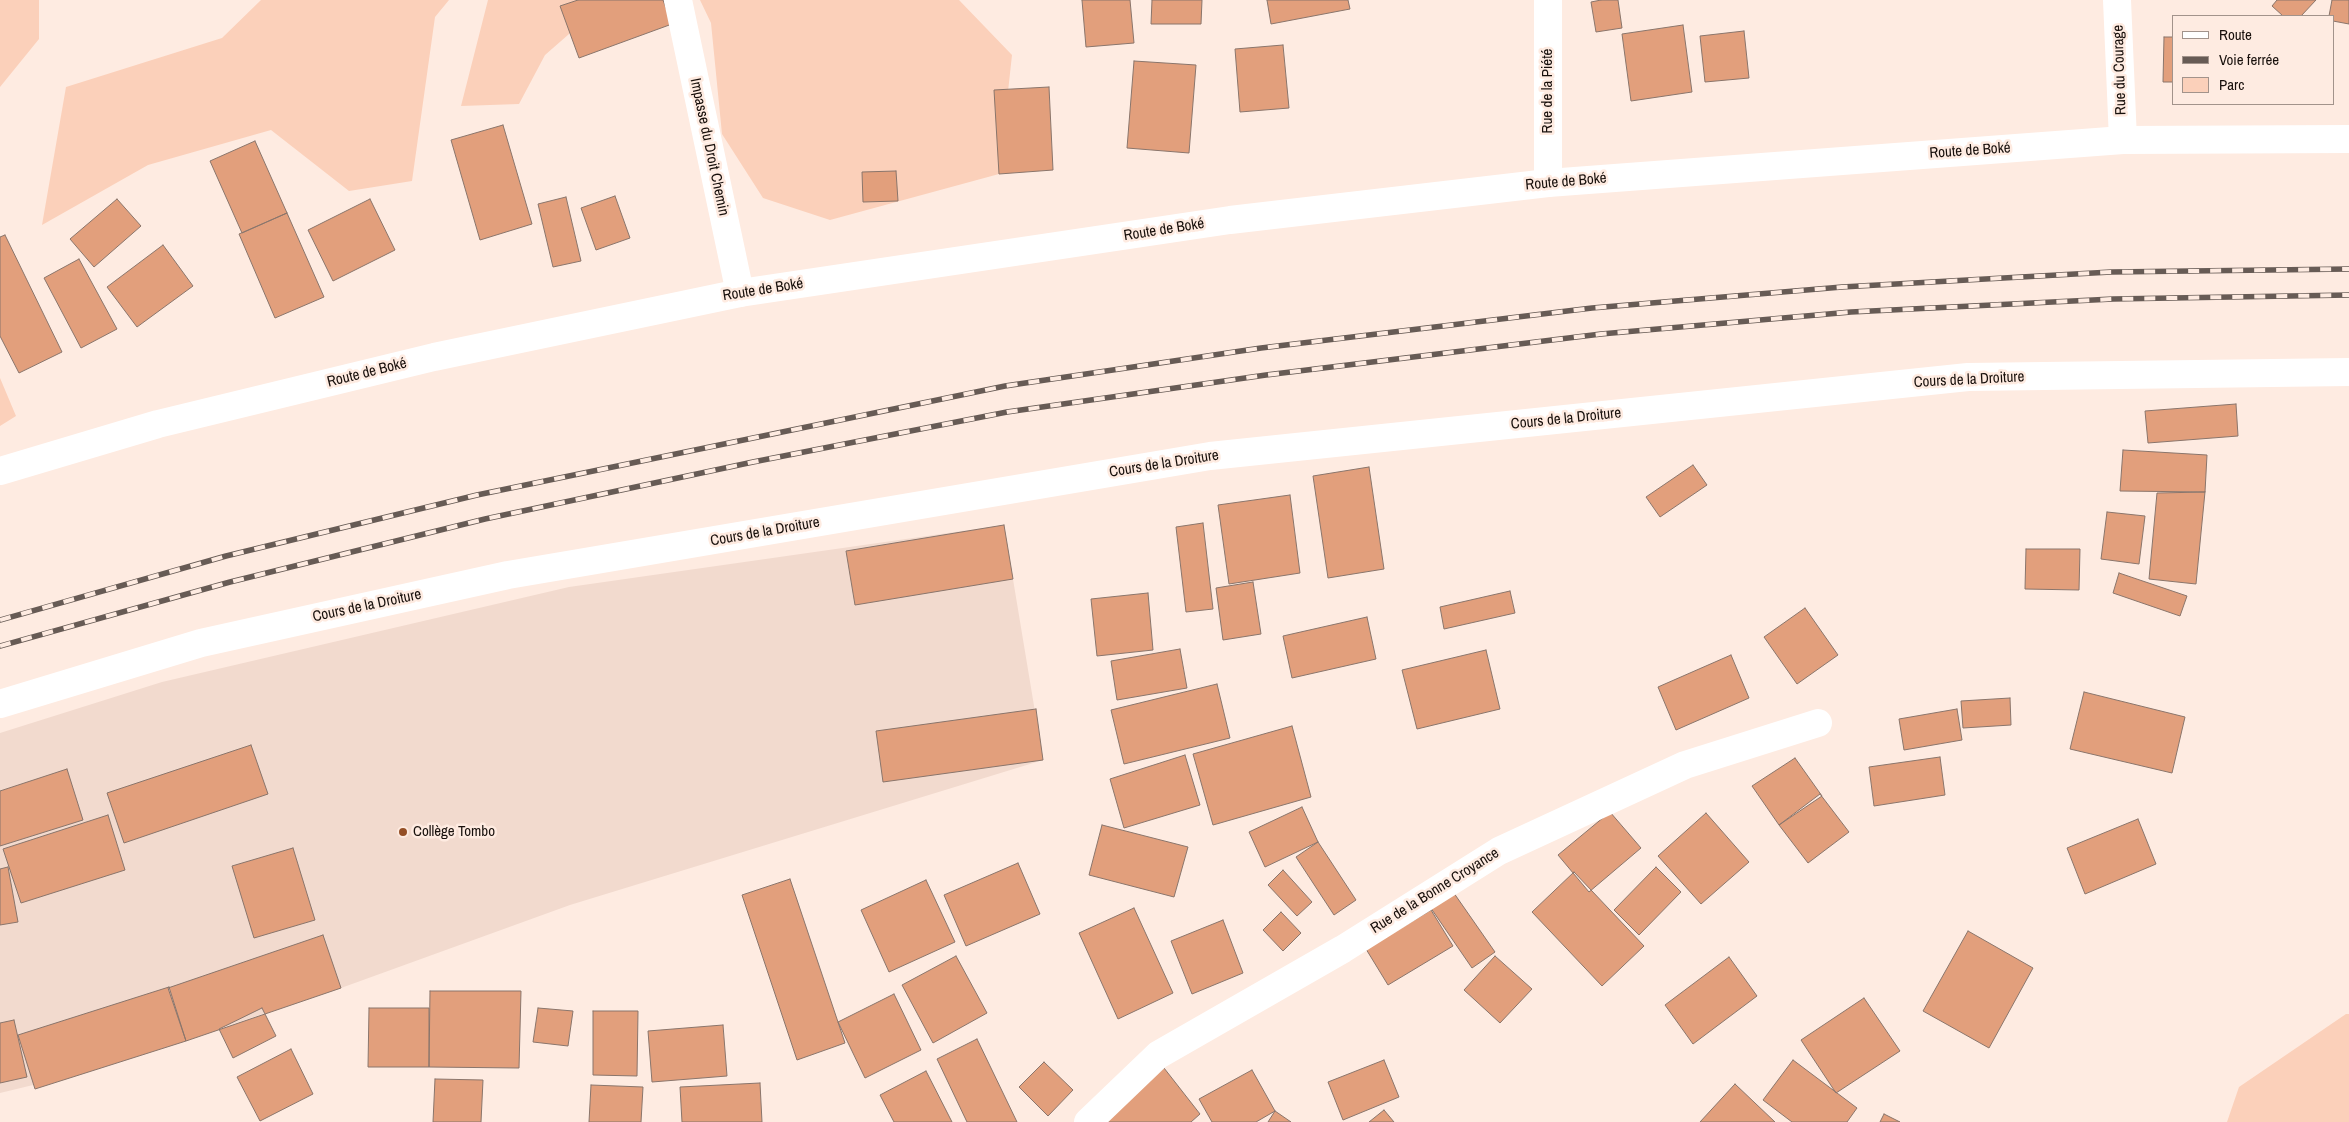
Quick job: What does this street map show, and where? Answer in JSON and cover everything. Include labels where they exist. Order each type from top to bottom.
[{"type":"street","name":"Impasse du Droit Chemin","points":[[678,0],[740,293]]},
{"type":"street","name":"Rue de la Piété","points":[[1548,0],[1548,183]]},
{"type":"street","name":"Rue du Courage","points":[[2117,0],[2123,140]]},
{"type":"street","name":"Route de Boké","points":[[0,471],[158,424],[434,357],[740,293],[1230,220],[1548,183],[2123,140],[2349,139]]},
{"type":"street","name":"Cours de la Droiture","points":[[0,704],[201,643],[508,575],[1210,456],[1968,377],[2349,372]]},
{"type":"street","name":"Rue de la Bonne Croyance","points":[[1088,1122],[1158,1055],[1343,949],[1499,851],[1685,765],[1818,723]]},
{"type":"shaded area","name":"Collège Tombo","points":[[1004,525],[1043,760],[570,905],[341,988],[91,1071],[0,1093],[0,733],[162,682],[569,587]]},
{"type":"green space","points":[[0,0],[39,0],[39,39],[0,87]]},
{"type":"green space","points":[[261,0],[449,0],[435,17],[412,181],[349,191],[271,130],[148,165],[42,225],[66,87],[222,38]]},
{"type":"green space","points":[[488,0],[608,0],[545,55],[519,104],[461,106]]},
{"type":"green space","points":[[700,0],[959,0],[1012,55],[999,174],[830,220],[763,198],[722,134],[711,23]]},
{"type":"green space","points":[[0,378],[16,416],[0,426]]},
{"type":"green space","points":[[2346,1014],[2349,1014],[2349,1122],[2227,1122],[2239,1087]]},
{"type":"building","points":[[578,0],[663,0],[672,24],[579,58],[560,6]]},
{"type":"building","points":[[1082,0],[1130,0],[1134,43],[1086,47]]},
{"type":"building","points":[[1152,0],[1202,0],[1201,24],[1151,24]]},
{"type":"building","points":[[1267,0],[1348,0],[1350,9],[1271,24]]},
{"type":"building","points":[[1618,0],[1622,28],[1596,32],[1591,2]]},
{"type":"building","points":[[2277,0],[2316,0],[2302,15],[2282,15],[2272,6]]},
{"type":"building","points":[[2332,0],[2349,0],[2349,24],[2334,21],[2334,15],[2329,15]]},
{"type":"building","points":[[1683,25],[1692,92],[1631,101],[1622,34]]},
{"type":"building","points":[[1744,31],[1749,78],[1705,82],[1700,36]]},
{"type":"building","points":[[2164,37],[2172,37],[2172,82],[2163,82]]},
{"type":"building","points":[[1283,45],[1289,108],[1240,112],[1235,49]]},
{"type":"building","points":[[1134,61],[1196,65],[1189,153],[1127,148]]},
{"type":"building","points":[[1049,87],[1053,170],[999,174],[994,90]]},
{"type":"building","points":[[503,125],[532,224],[480,240],[451,140]]},
{"type":"building","points":[[255,141],[287,213],[242,233],[210,161]]},
{"type":"building","points":[[896,171],[898,201],[863,202],[862,172]]},
{"type":"building","points":[[615,196],[630,238],[596,250],[581,208]]},
{"type":"building","points":[[566,197],[581,261],[553,267],[538,204]]},
{"type":"building","points":[[117,199],[141,226],[94,267],[70,239]]},
{"type":"building","points":[[370,199],[395,250],[333,281],[308,230]]},
{"type":"building","points":[[287,213],[324,297],[275,318],[239,234]]},
{"type":"building","points":[[5,235],[62,352],[19,373],[0,336],[0,237]]},
{"type":"building","points":[[163,245],[193,286],[137,327],[107,287]]},
{"type":"building","points":[[79,259],[117,329],[81,348],[44,278]]},
{"type":"building","points":[[2236,404],[2238,436],[2148,443],[2145,411]]},
{"type":"building","points":[[2123,450],[2207,455],[2205,492],[2120,491]]},
{"type":"building","points":[[1693,465],[1707,485],[1660,517],[1646,497]]},
{"type":"building","points":[[1369,467],[1384,569],[1328,578],[1313,476]]},
{"type":"building","points":[[2205,492],[2196,584],[2149,579],[2157,493]]},
{"type":"building","points":[[1290,495],[1300,573],[1229,584],[1218,505]]},
{"type":"building","points":[[2107,512],[2145,516],[2139,564],[2101,559]]},
{"type":"building","points":[[1203,523],[1213,609],[1186,612],[1176,527]]},
{"type":"building","points":[[1004,525],[1013,579],[855,605],[846,551]]},
{"type":"building","points":[[2026,549],[2080,549],[2079,590],[2025,589]]},
{"type":"building","points":[[2119,573],[2187,596],[2180,616],[2113,593]]},
{"type":"building","points":[[1253,582],[1261,634],[1223,640],[1216,588]]},
{"type":"building","points":[[1510,591],[1515,613],[1444,629],[1440,607]]},
{"type":"building","points":[[1148,593],[1153,650],[1097,656],[1091,599]]},
{"type":"building","points":[[1805,608],[1838,655],[1797,684],[1764,637]]},
{"type":"building","points":[[1367,617],[1376,659],[1292,678],[1283,636]]},
{"type":"building","points":[[1180,649],[1187,688],[1117,700],[1111,661]]},
{"type":"building","points":[[1486,650],[1500,709],[1417,729],[1402,670]]},
{"type":"building","points":[[1731,655],[1749,698],[1676,730],[1658,687]]},
{"type":"building","points":[[1217,684],[1230,738],[1124,764],[1111,710]]},
{"type":"building","points":[[2084,692],[2185,717],[2172,773],[2070,749]]},
{"type":"building","points":[[2010,698],[2011,725],[1963,728],[1961,701]]},
{"type":"building","points":[[1036,709],[1043,760],[883,782],[876,731]]},
{"type":"building","points":[[1957,709],[1962,740],[1904,750],[1899,719]]},
{"type":"building","points":[[1292,726],[1311,797],[1213,825],[1193,754]]},
{"type":"building","points":[[251,745],[268,794],[124,843],[107,793]]},
{"type":"building","points":[[1185,755],[1200,805],[1124,828],[1110,779]]},
{"type":"building","points":[[1940,757],[1945,795],[1874,806],[1869,767]]},
{"type":"building","points":[[1795,758],[1822,796],[1779,825],[1752,786]]},
{"type":"building","points":[[67,769],[83,820],[0,846],[0,791]]},
{"type":"building","points":[[1820,794],[1849,832],[1808,863],[1779,825]]},
{"type":"building","points":[[1302,807],[1318,842],[1265,867],[1249,832]]},
{"type":"building","points":[[1610,812],[1641,848],[1589,892],[1558,855]]},
{"type":"building","points":[[1706,813],[1749,862],[1701,904],[1658,856]]},
{"type":"building","points":[[108,815],[125,870],[21,903],[3,849]]},
{"type":"building","points":[[2138,819],[2156,864],[2085,894],[2067,848]]},
{"type":"building","points":[[1102,825],[1188,847],[1174,897],[1089,875]]},
{"type":"building","points":[[1318,842],[1356,900],[1334,915],[1296,857]]},
{"type":"building","points":[[293,848],[315,920],[254,938],[232,866]]},
{"type":"building","points":[[1018,863],[1040,914],[966,946],[944,895]]},
{"type":"building","points":[[8,867],[18,922],[0,925],[0,869]]},
{"type":"building","points":[[1656,867],[1681,892],[1639,935],[1614,910]]},
{"type":"building","points":[[1283,870],[1312,902],[1297,916],[1268,885]]},
{"type":"building","points":[[1574,872],[1644,946],[1602,986],[1532,912]]},
{"type":"building","points":[[790,879],[845,1043],[797,1060],[742,895]]},
{"type":"building","points":[[926,880],[955,942],[889,972],[861,910]]},
{"type":"building","points":[[1449,886],[1495,952],[1472,968],[1426,901]]},
{"type":"building","points":[[1134,908],[1173,993],[1118,1019],[1079,933]]},
{"type":"building","points":[[1431,910],[1453,946],[1388,985],[1366,949]]},
{"type":"building","points":[[1281,912],[1301,933],[1283,951],[1263,930]]},
{"type":"building","points":[[1223,920],[1243,973],[1192,994],[1171,941]]},
{"type":"building","points":[[1968,931],[2033,968],[1989,1048],[1923,1011]]},
{"type":"building","points":[[323,935],[341,988],[186,1041],[168,988]]},
{"type":"building","points":[[956,956],[987,1013],[933,1043],[902,985]]},
{"type":"building","points":[[1495,956],[1532,989],[1500,1023],[1464,990]]},
{"type":"building","points":[[1729,957],[1757,996],[1693,1044],[1665,1005]]},
{"type":"building","points":[[169,987],[186,1041],[35,1089],[18,1035]]},
{"type":"building","points":[[430,991],[521,991],[519,1068],[429,1067]]},
{"type":"building","points":[[894,994],[921,1050],[865,1078],[838,1022]]},
{"type":"building","points":[[1864,998],[1900,1051],[1836,1093],[1801,1040]]},
{"type":"building","points":[[262,1008],[276,1036],[233,1058],[219,1029]]},
{"type":"building","points":[[369,1008],[429,1008],[429,1067],[368,1067]]},
{"type":"building","points":[[538,1008],[573,1011],[568,1046],[533,1042]]},
{"type":"building","points":[[593,1011],[638,1011],[637,1076],[593,1075]]},
{"type":"building","points":[[14,1020],[27,1077],[0,1083],[0,1023]]},
{"type":"building","points":[[723,1025],[727,1076],[652,1082],[648,1031]]},
{"type":"building","points":[[977,1039],[1017,1122],[967,1122],[937,1059]]},
{"type":"building","points":[[291,1049],[313,1094],[260,1121],[237,1077]]},
{"type":"building","points":[[1384,1060],[1399,1097],[1343,1120],[1328,1082]]},
{"type":"building","points":[[1793,1060],[1857,1108],[1847,1122],[1792,1122],[1763,1100]]},
{"type":"building","points":[[1044,1062],[1073,1090],[1048,1116],[1019,1087]]},
{"type":"building","points":[[1164,1068],[1200,1114],[1191,1122],[1102,1122],[1100,1119]]},
{"type":"building","points":[[1252,1070],[1275,1111],[1256,1122],[1212,1122],[1199,1099]]},
{"type":"building","points":[[926,1071],[952,1122],[894,1122],[880,1095]]},
{"type":"building","points":[[435,1079],[483,1080],[481,1122],[433,1122]]},
{"type":"building","points":[[760,1083],[762,1122],[682,1122],[680,1087]]},
{"type":"building","points":[[1735,1084],[1775,1122],[1700,1122]]},
{"type":"building","points":[[591,1085],[643,1087],[641,1122],[589,1122]]},
{"type":"building","points":[[1384,1110],[1394,1122],[1369,1122]]},
{"type":"building","points":[[1275,1111],[1291,1122],[1268,1122]]},
{"type":"building","points":[[1884,1114],[1900,1122],[1880,1122]]},
{"type":"railway","points":[[0,620],[226,556],[477,495],[1005,386],[1261,348],[1592,308],[1842,287],[2111,272],[2349,269]]},
{"type":"railway","points":[[0,646],[230,582],[485,519],[753,462],[1007,412],[1266,375],[1601,334],[1851,312],[2113,299],[2349,295]]},
{"type":"place","name":"Collège Tombo","points":[[403,832]]}]
